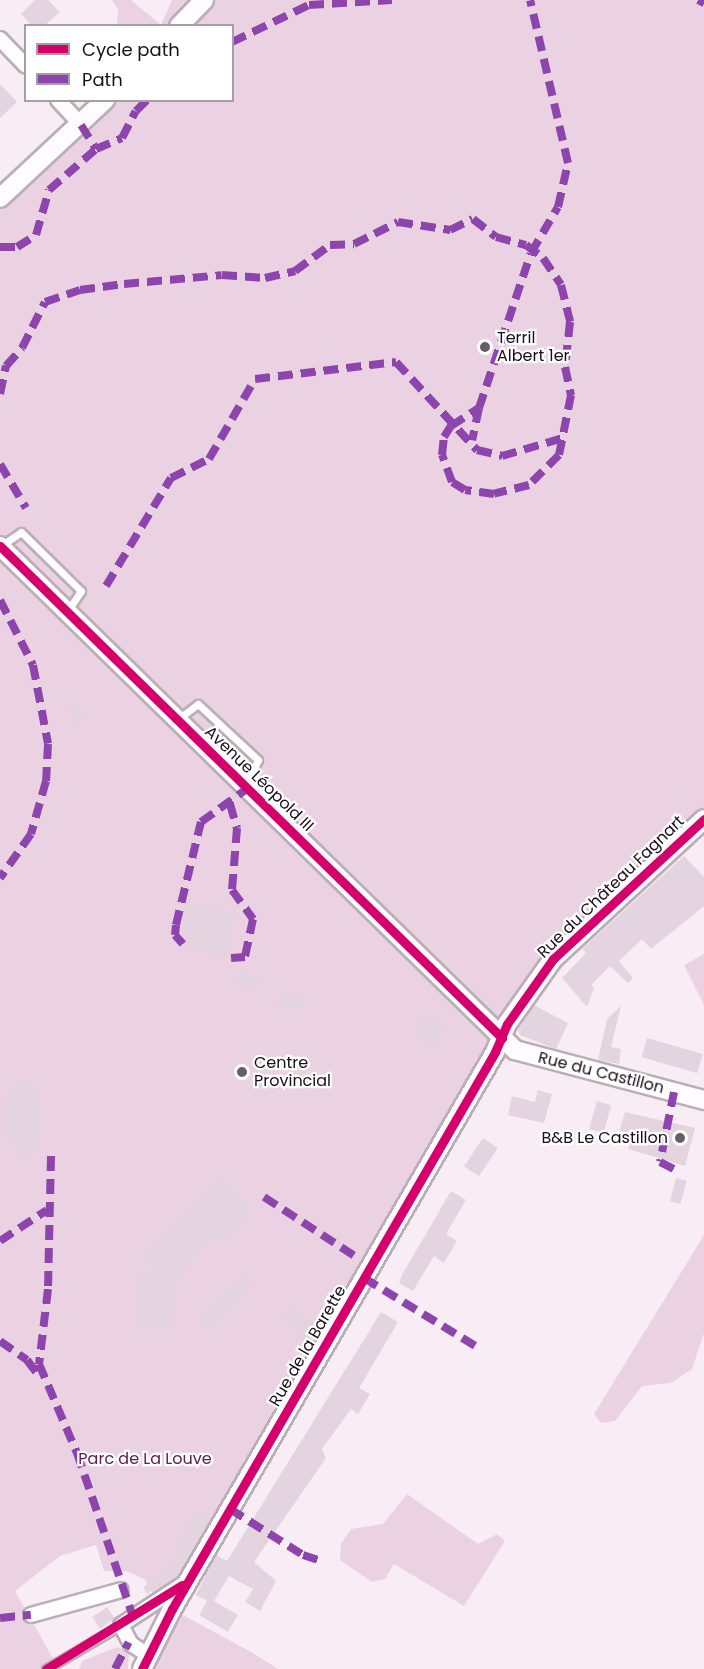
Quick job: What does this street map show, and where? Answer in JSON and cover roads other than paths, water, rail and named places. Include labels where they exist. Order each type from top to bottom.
[{"type":"street","points":[[181,24],[204,0]]},
{"type":"street","points":[[0,39],[24,64]]},
{"type":"street","points":[[60,102],[81,125]]},
{"type":"street","points":[[0,198],[103,102]]},
{"type":"street","name":"Avenue Léopold III","points":[[0,546],[499,1036]]},
{"type":"street","name":"Rue du Château Fagnart","points":[[499,1036],[553,960],[704,819]]},
{"type":"street","name":"Rue du Castillon","points":[[499,1036],[526,1054],[704,1100]]},
{"type":"street","name":"Rue de la Barette","points":[[145,1662],[187,1582],[499,1036]]},
{"type":"street","points":[[145,1662],[130,1644],[127,1621],[187,1582]]},
{"type":"street","points":[[31,1615],[121,1590]]},
{"type":"lane","points":[[0,546],[21,532],[30,540],[81,591],[67,612]]},
{"type":"lane","points":[[177,720],[198,704],[258,760],[245,785]]},
{"type":"lane","points":[[46,1669],[127,1621]]},
{"type":"place","name":"Terril Albert 1er","points":[[485,347]]},
{"type":"place","name":"Centre Provincial","points":[[242,1072]]},
{"type":"place","name":"B&B Le Castillon","points":[[680,1138]]},
{"type":"park label","name":"Parc de La Louve","points":[[145,1459]]}]
